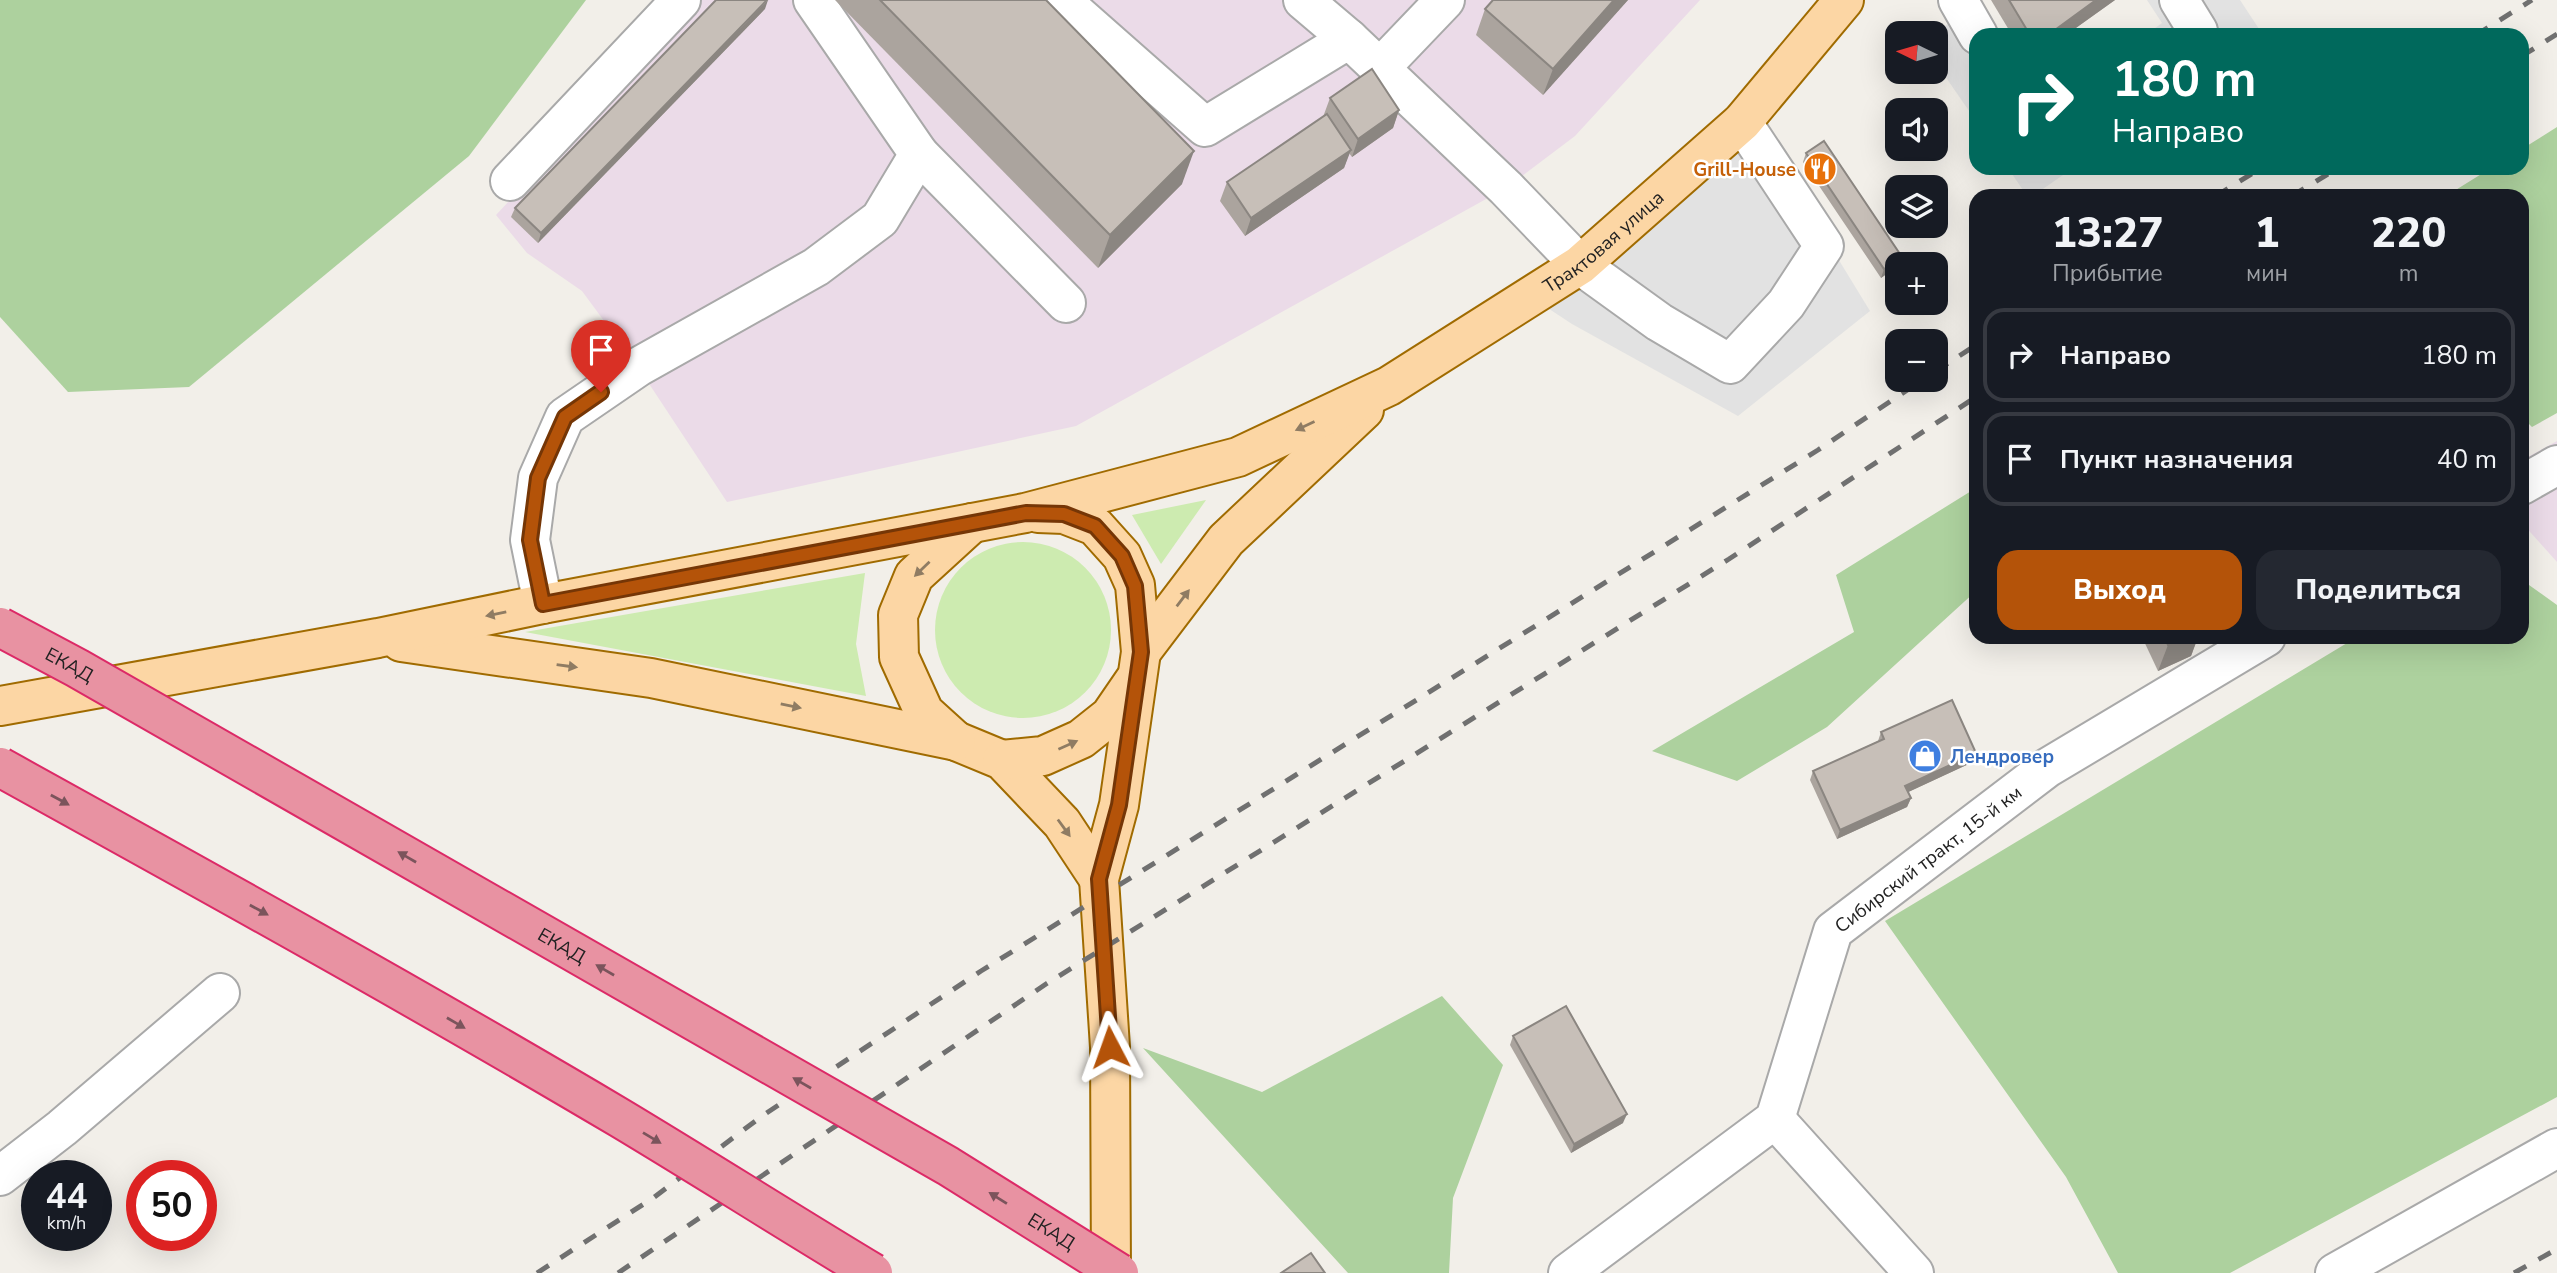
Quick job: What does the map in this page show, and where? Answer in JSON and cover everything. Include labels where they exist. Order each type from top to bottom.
[{"type":"highway","name":"ЕКАД","points":[[0,626],[78,668],[936,1159],[1119,1273]]},
{"type":"highway","points":[[0,767],[260,911],[621,1119],[873,1273]]},
{"type":"main road","name":"Трактовая улица","points":[[1389,386],[1580,265],[1742,122],[1844,0]]},
{"type":"main road","points":[[0,706],[379,638],[543,604],[1026,513],[1238,457],[1389,386]]},
{"type":"main road","points":[[1002,760],[1043,756],[1081,739],[1110,716],[1139,666],[1226,540],[1389,386]]},
{"type":"main road","points":[[1026,513],[1064,514],[1095,526],[1122,556],[1135,586],[1139,666],[1119,805],[1099,879],[1110,1047],[1111,1273]]},
{"type":"main road","points":[[956,741],[924,712],[899,657],[898,615],[914,576],[972,523]]},
{"type":"main road","points":[[379,638],[651,678],[956,741],[1002,760],[1062,823],[1099,879]]},
{"type":"street","points":[[510,181],[681,0]]},
{"type":"street","points":[[813,0],[919,154],[1066,303]]},
{"type":"street","points":[[1061,0],[1205,127],[1349,39]]},
{"type":"street","points":[[1303,0],[1349,39],[1506,188],[1580,265],[1659,323],[1730,364],[1786,304],[1824,246],[1742,122]]},
{"type":"street","points":[[1380,68],[1445,0]]},
{"type":"street","points":[[1958,0],[1974,28]]},
{"type":"street","points":[[2179,0],[2196,28]]},
{"type":"street","points":[[543,604],[530,540],[538,478],[565,417],[638,367],[816,267],[880,219],[919,154]]},
{"type":"street","points":[[2529,481],[2557,465]]},
{"type":"street","name":"Сибирский тракт, 15-й км","points":[[1775,1119],[1833,931],[2047,768],[2254,644]]},
{"type":"street","points":[[0,1176],[62,1128],[220,993]]},
{"type":"street","points":[[1568,1273],[1775,1119],[1914,1273]]},
{"type":"street","points":[[2335,1273],[2557,1148]]},
{"type":"shaded area","points":[[697,0],[1700,0],[1575,136],[1506,188],[1076,426],[727,502],[638,367],[582,291],[527,253],[496,215]]},
{"type":"shaded area","points":[[2147,0],[2240,0],[2258,28],[2155,28],[2162,23]]},
{"type":"shaded area","points":[[1975,1],[1976,28],[1969,28],[1969,111],[1948,80],[1948,24]]},
{"type":"shaded area","points":[[1749,113],[1870,311],[1738,416],[1572,324],[1531,297]]},
{"type":"shaded area","points":[[2013,175],[2063,175],[2043,189],[2022,189]]},
{"type":"shaded area","points":[[2557,441],[2557,562],[2529,531],[2529,456]]},
{"type":"green space","points":[[0,0],[586,0],[469,156],[189,387],[68,392],[0,317]]},
{"type":"green space","points":[[2557,127],[2557,413],[2532,427],[2529,424],[2529,189],[2457,189],[2480,175],[2529,175],[2529,145]]},
{"type":"green space","points":[[1969,492],[1969,597],[1827,727],[1737,781],[1652,751],[1854,632],[1836,575]]},
{"type":"green space","points":[[1206,500],[1161,564],[1132,515]]},
{"type":"green space","points":[[1023,542],[1057,549],[1085,568],[1104,596],[1111,630],[1104,664],[1085,692],[1057,711],[1023,718],[989,711],[961,692],[942,664],[935,630],[942,596],[961,568],[989,549]]},
{"type":"green space","points":[[865,573],[856,644],[866,696],[525,632]]},
{"type":"green space","points":[[2529,585],[2557,605],[2557,1097],[2230,1273],[2118,1273],[2066,1177],[1885,921],[2345,644],[2529,644]]},
{"type":"green space","points":[[1442,996],[1503,1065],[1453,1198],[1449,1273],[1348,1273],[1143,1048],[1262,1092]]},
{"type":"building","points":[[716,0],[767,0],[541,233],[515,208]]},
{"type":"building","points":[[880,0],[1046,0],[1194,151],[1110,235]]},
{"type":"building","points":[[1493,0],[1614,0],[1553,69],[1485,9]]},
{"type":"building","points":[[2009,0],[2096,0],[2058,28],[2026,28]]},
{"type":"building","points":[[1372,69],[1399,110],[1358,139],[1330,98]]},
{"type":"building","points":[[1327,114],[1351,150],[1251,218],[1227,182]]},
{"type":"building","points":[[1824,141],[1885,232],[1885,238],[1889,238],[1899,252],[1885,252],[1885,268],[1884,269],[1806,153]]},
{"type":"building","points":[[1952,700],[1976,753],[1905,786],[1911,798],[1840,830],[1813,771],[1884,739],[1881,732]]},
{"type":"building","points":[[1566,1006],[1627,1114],[1574,1144],[1513,1036]]},
{"type":"building","points":[[1311,1253],[1325,1273],[1281,1273]]},
{"type":"railway","points":[[2487,28],[2532,0]]},
{"type":"railway","points":[[2529,52],[2557,34]]},
{"type":"railway","points":[[2227,189],[2250,175]]},
{"type":"railway","points":[[2304,189],[2326,175]]},
{"type":"railway","points":[[1948,363],[1969,350]]},
{"type":"railway","points":[[537,1273],[653,1198],[762,1116],[981,971],[1818,450],[1904,392]]},
{"type":"railway","points":[[618,1273],[1046,984],[1729,559],[1969,402]]},
{"type":"railway","points":[[2514,1273],[2557,1249]]},
{"type":"place","name":"Grill-House","points":[[1820,169]]},
{"type":"place","name":"Лендровер","points":[[1925,756]]},
{"type":"route","points":[[601,392],[565,417],[538,478],[530,540],[543,604],[1026,513],[1064,514],[1095,526],[1122,556],[1135,586],[1141,652],[1119,805],[1099,879],[1110,1047]]}]
